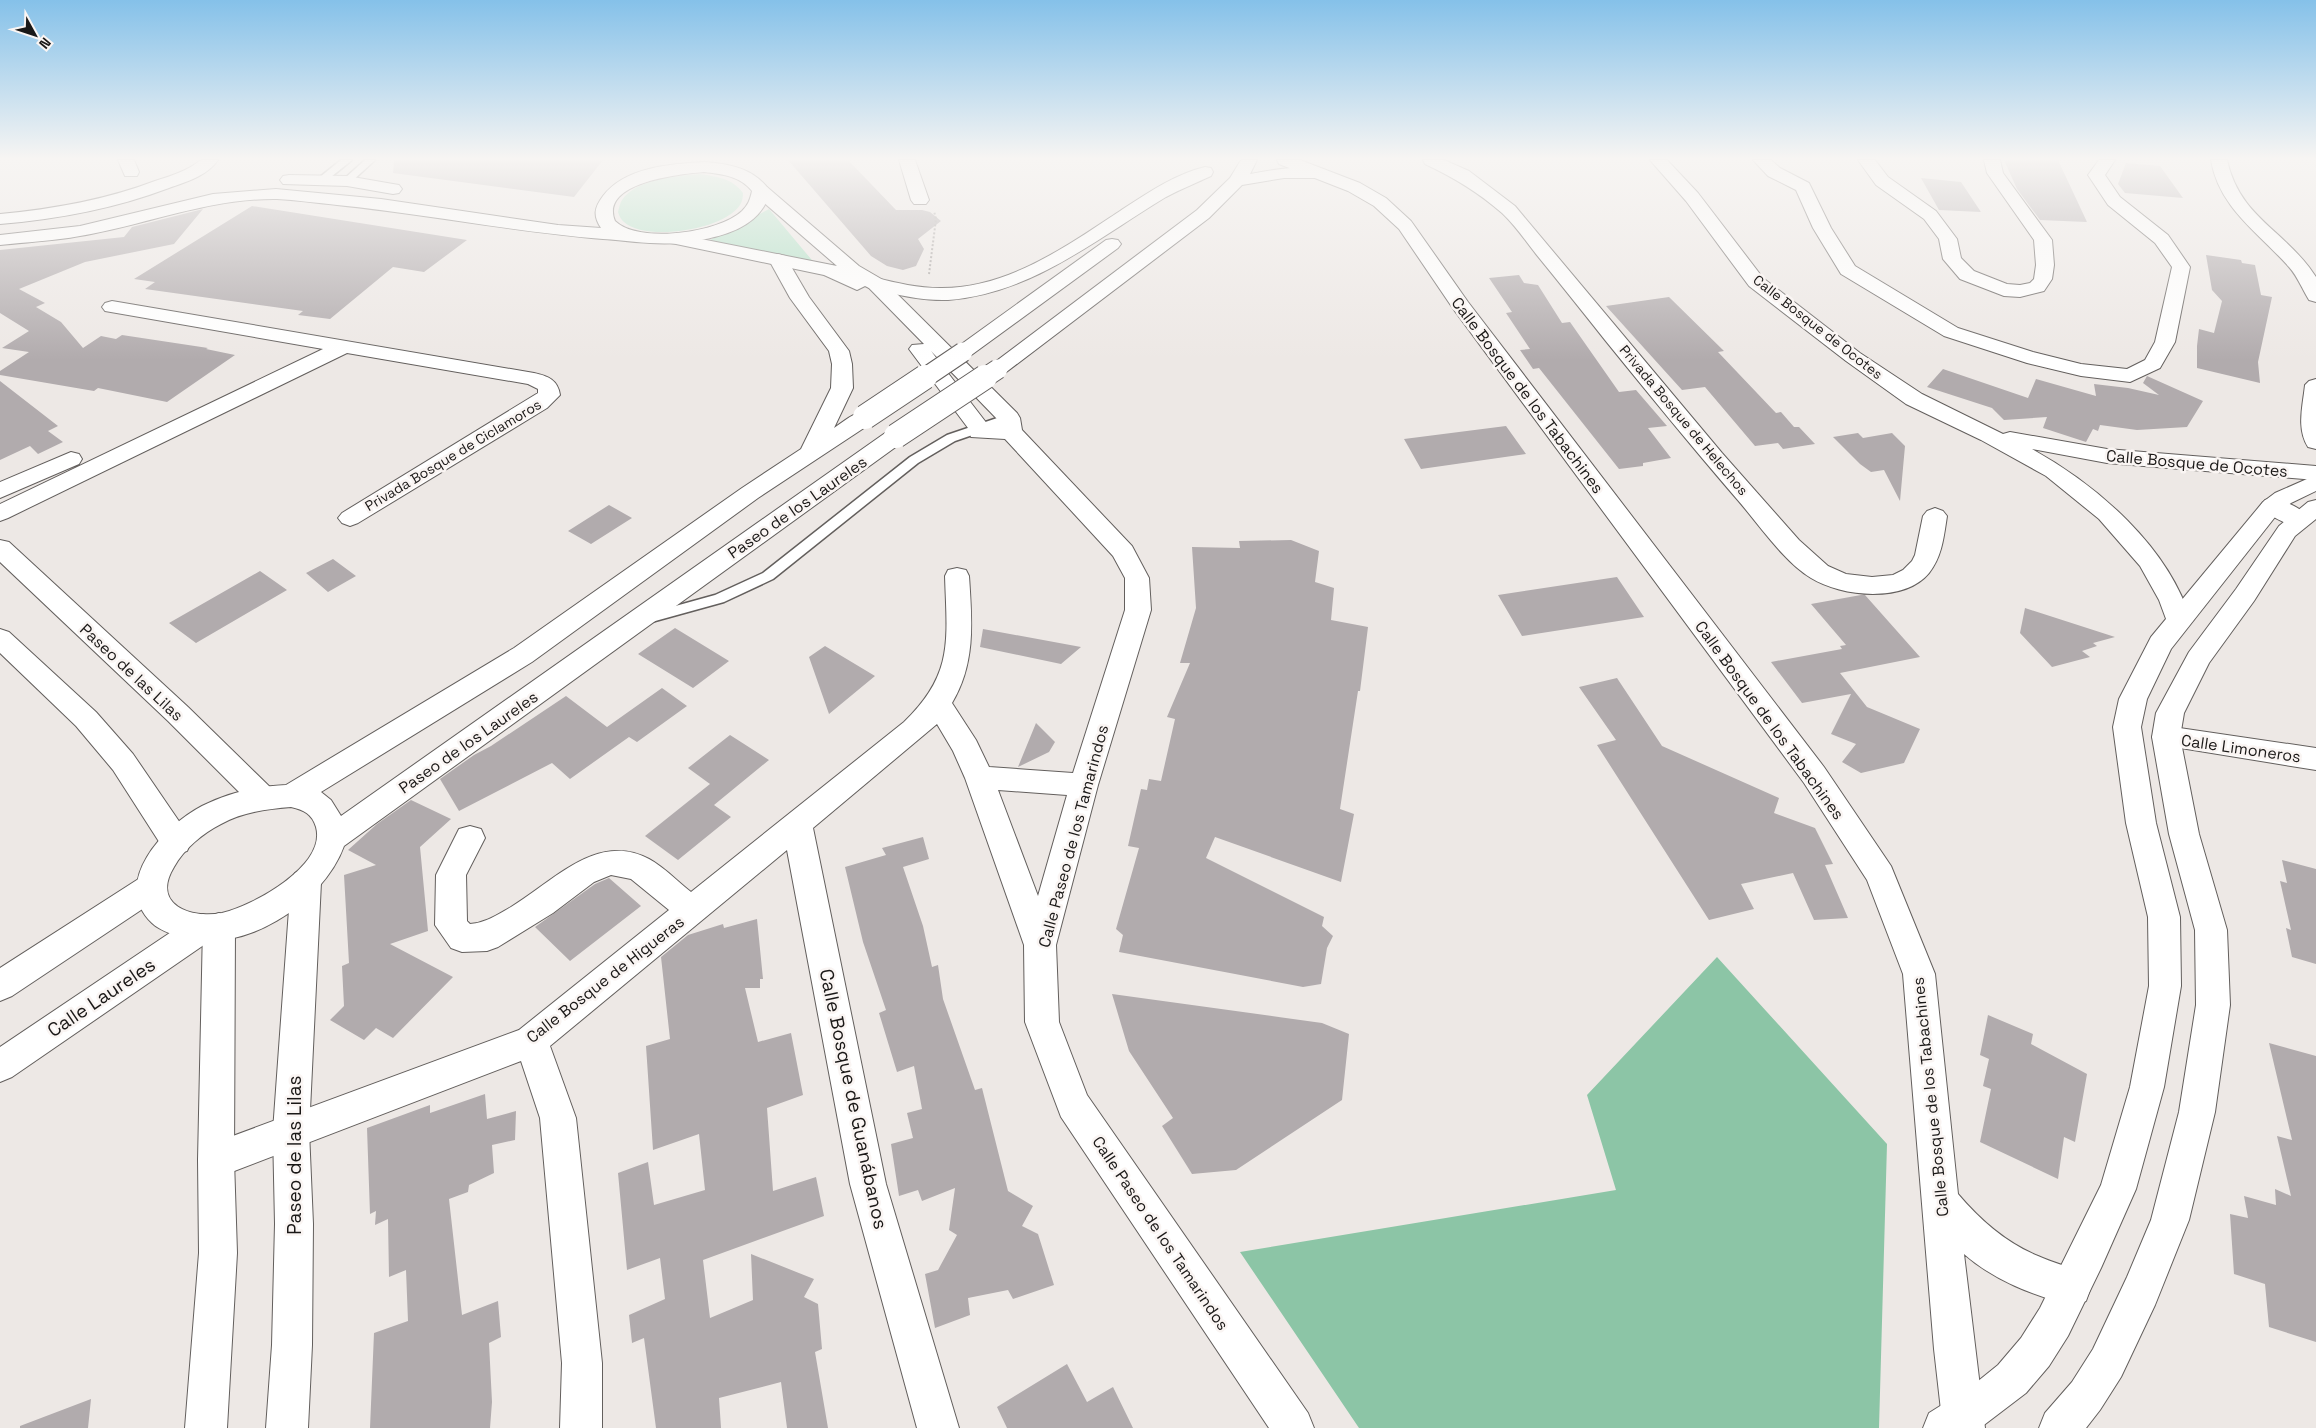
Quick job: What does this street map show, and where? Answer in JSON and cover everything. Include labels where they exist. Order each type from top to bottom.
[{"type":"street","points":[[0,231],[55,227]]},
{"type":"street","points":[[0,240],[80,231],[98,227]]},
{"type":"street","points":[[535,227],[628,235],[650,239],[676,239],[711,233],[726,227]]},
{"type":"street","points":[[611,227],[628,235]]},
{"type":"street","name":"Calle Paseo de los Tamarindos","points":[[802,227],[852,270],[876,284],[1010,425],[1123,552],[1137,578],[1138,610],[1084,785],[1040,945],[1042,1022],[1073,1105],[1294,1428]]},
{"type":"street","points":[[876,284],[927,294],[949,294],[982,289],[1039,268],[1107,227]]},
{"type":"street","points":[[291,796],[523,655],[811,452],[963,352],[1089,259],[1137,227]]},
{"type":"street","name":"Paseo de los Laureles","points":[[331,839],[896,436],[998,369],[1186,227]]},
{"type":"street","name":"Calle Bosque de los Tabachines","points":[[1406,227],[1461,306],[1814,775],[1880,875],[1919,974],[1941,1203],[1957,1424]]},
{"type":"street","name":"Privada Bosque de Helechos","points":[[1523,227],[1728,474],[1805,559],[1820,572],[1843,582],[1870,586],[1904,580],[1921,567],[1929,548],[1935,516]]},
{"type":"street","name":"Calle Bosque de Ocotes","points":[[1714,227],[1756,282],[1853,357],[1914,399],[1989,435],[2054,471],[2107,514],[2149,561],[2172,600],[2178,621]]},
{"type":"street","points":[[1821,227],[1848,270],[1952,332],[2027,357],[2081,370],[2130,376],[2153,364],[2166,342],[2172,302],[2181,267],[2162,239],[2146,227]]},
{"type":"street","points":[[1939,227],[1948,239],[1952,259],[1966,275],[2004,290],[2020,291],[2037,287],[2044,280],[2043,240],[2034,227]]},
{"type":"street","points":[[2258,227],[2297,264],[2308,279],[2316,296]]},
{"type":"street","points":[[676,239],[829,270],[855,282],[922,351],[979,428],[979,432],[1010,425]]},
{"type":"street","points":[[778,260],[800,298],[839,351],[842,364],[842,388],[811,452]]},
{"type":"street","name":"Privada Bosque de Ciclamoros","points":[[112,307],[534,379],[548,386],[549,395],[539,404],[390,492],[350,518]]},
{"type":"street","points":[[0,491],[333,345]]},
{"type":"street","points":[[0,513],[333,345]]},
{"type":"street","points":[[2316,385],[2311,424],[2316,442]]},
{"type":"street","name":"Calle Bosque de Ocotes","points":[[1989,435],[2107,456],[2316,473]]},
{"type":"street","points":[[2060,1428],[2086,1396],[2107,1363],[2141,1291],[2170,1220],[2197,1112],[2203,1073],[2213,1005],[2211,930],[2184,834],[2166,737],[2170,713],[2198,659],[2246,595],[2287,531],[2296,511],[2289,494],[2316,482]]},
{"type":"street","points":[[1957,1424],[2012,1378],[2035,1352],[2054,1322],[2118,1189],[2147,1087],[2165,986],[2164,917],[2141,823],[2127,727],[2133,699],[2160,644],[2178,621],[2296,511]]},
{"type":"street","name":"Paseo de las Lilas","points":[[0,548],[178,714],[262,797]]},
{"type":"street","name":"Calle Bosque de Higueras","points":[[216,1160],[531,1041],[914,729],[938,703],[953,672],[960,643],[957,576]]},
{"type":"street","points":[[0,638],[86,719],[122,762],[176,842]]},
{"type":"street","points":[[523,655],[532,667],[551,674],[563,675]]},
{"type":"street","points":[[938,703],[966,748],[979,778],[1040,945]]},
{"type":"street","name":"Calle Limoneros","points":[[2166,737],[2316,759]]},
{"type":"street","points":[[979,778],[1084,785]]},
{"type":"street","points":[[291,796],[310,800],[323,809],[331,823],[331,839],[324,860],[306,882],[273,906],[251,918],[211,927],[180,925],[164,917],[154,903],[152,887],[159,864],[176,842],[201,821],[231,806],[262,797],[291,796]]},
{"type":"street","name":"Calle Bosque de Guanábanos","points":[[798,824],[868,1184],[938,1428]]},
{"type":"street","points":[[470,838],[451,875],[452,925],[462,938],[487,937],[542,904],[583,873],[610,862],[639,868],[692,911]]},
{"type":"street","name":"Paseo de las Lilas","points":[[287,1428],[292,1345],[294,1224],[291,1131],[306,882]]},
{"type":"street","points":[[0,986],[152,887]]},
{"type":"street","points":[[206,1428],[218,1253],[211,927]]},
{"type":"street","name":"Calle Laureles","points":[[0,1066],[211,927]]},
{"type":"street","points":[[531,1041],[558,1118],[582,1363],[581,1428]]},
{"type":"street","points":[[1941,1203],[1968,1233],[1993,1254],[2018,1269],[2044,1280],[2072,1287]]},
{"type":"lane","points":[[639,620],[719,600],[768,576],[914,460],[951,438],[979,428]]},
{"type":"path","points":[[927,294],[935,227]]},
{"type":"green space","points":[[633,227],[703,227],[666,232]]},
{"type":"green space","points":[[735,227],[784,227],[816,265],[710,240]]},
{"type":"green space","points":[[1717,957],[1887,1144],[1879,1428],[1359,1428],[1240,1252],[1616,1190],[1587,1095]]},
{"type":"building","points":[[132,227],[188,227],[174,244],[85,262],[19,289],[45,303],[36,307],[61,322],[83,348],[101,336],[116,339],[122,335],[208,348],[206,349],[235,355],[167,402],[98,388],[94,391],[0,375],[0,371],[29,352],[2,348],[29,331],[0,313],[0,250],[124,237]]},
{"type":"building","points":[[219,227],[383,227],[467,240],[424,272],[393,267],[330,319],[298,315],[303,311],[145,289],[155,282],[134,279]]},
{"type":"building","points":[[846,227],[934,227],[918,239],[924,249],[916,266],[903,270],[887,266],[871,256]]},
{"type":"building","points":[[2206,255],[2241,260],[2242,263],[2255,265],[2261,295],[2272,297],[2258,362],[2260,383],[2197,368],[2199,329],[2214,333],[2222,301],[2212,290]]},
{"type":"building","points":[[1519,275],[1524,283],[1538,285],[1562,323],[1570,322],[1619,392],[1636,390],[1667,426],[1648,428],[1671,458],[1643,463],[1643,466],[1619,469],[1539,368],[1533,369],[1520,350],[1530,349],[1506,313],[1512,312],[1489,278]]},
{"type":"building","points":[[1669,297],[1724,351],[1718,352],[1776,413],[1781,412],[1794,427],[1799,427],[1815,444],[1783,449],[1778,443],[1755,446],[1705,387],[1682,390],[1606,306]]},
{"type":"building","points":[[1943,369],[2028,398],[2036,379],[2096,396],[2094,384],[2128,388],[2159,395],[2143,383],[2147,376],[2203,401],[2187,427],[2137,430],[2100,425],[2098,431],[2093,429],[2086,442],[2043,428],[2047,417],[2004,420],[1992,408],[1927,387]]},
{"type":"building","points":[[0,381],[58,426],[48,431],[63,442],[38,454],[30,446],[0,460]]},
{"type":"building","points":[[1506,426],[1526,454],[1421,469],[1404,439]]},
{"type":"building","points":[[1858,433],[1863,438],[1892,433],[1905,446],[1900,501],[1884,470],[1871,472],[1860,464],[1833,437]]},
{"type":"building","points":[[609,505],[632,518],[591,544],[568,531]]},
{"type":"building","points":[[1291,540],[1319,551],[1315,582],[1334,588],[1331,620],[1368,627],[1360,691],[1358,691],[1340,809],[1354,814],[1341,882],[1215,837],[1206,858],[1324,917],[1322,926],[1333,936],[1327,948],[1321,984],[1303,987],[1119,952],[1123,935],[1116,929],[1139,848],[1128,846],[1141,789],[1147,790],[1149,779],[1161,781],[1175,719],[1167,717],[1190,663],[1180,663],[1196,608],[1192,547],[1240,548],[1239,541]]},
{"type":"building","points":[[333,559],[356,576],[328,592],[306,573]]},
{"type":"building","points":[[260,571],[287,590],[196,643],[169,623]]},
{"type":"building","points":[[1617,577],[1644,617],[1522,636],[1498,595]]},
{"type":"building","points":[[1865,595],[1920,657],[1840,673],[1867,707],[1920,729],[1904,763],[1861,773],[1842,762],[1856,744],[1831,734],[1851,694],[1802,703],[1771,662],[1842,649],[1840,646],[1846,645],[1811,604]]},
{"type":"building","points":[[2025,608],[2115,637],[2093,643],[2097,646],[2082,651],[2090,657],[2052,667],[2020,633]]},
{"type":"building","points":[[675,628],[729,661],[693,688],[638,654]]},
{"type":"building","points":[[983,629],[1081,647],[1061,664],[980,647]]},
{"type":"building","points":[[825,646],[875,676],[829,714],[809,657]]},
{"type":"building","points":[[1617,678],[1662,746],[1779,798],[1774,813],[1815,828],[1833,864],[1825,865],[1848,918],[1814,920],[1793,873],[1741,884],[1754,909],[1709,920],[1597,745],[1616,740],[1579,687]]},
{"type":"building","points":[[662,688],[687,706],[637,742],[629,737],[570,779],[552,763],[459,811],[440,779],[566,696],[607,727]]},
{"type":"building","points":[[1036,723],[1055,742],[1049,752],[1018,767]]},
{"type":"building","points":[[730,735],[769,760],[714,805],[731,817],[678,860],[645,836],[710,784],[688,768]]},
{"type":"building","points":[[411,800],[451,819],[420,847],[428,931],[390,944],[453,977],[393,1038],[376,1028],[364,1040],[330,1020],[344,1006],[342,966],[349,963],[344,875],[376,865],[348,850],[377,824]]},
{"type":"building","points":[[923,837],[929,859],[903,867],[923,926],[932,967],[938,965],[943,999],[975,1090],[982,1088],[1008,1191],[1033,1206],[1022,1226],[1038,1234],[1054,1285],[1013,1299],[1008,1290],[968,1298],[970,1315],[935,1328],[925,1274],[938,1270],[957,1235],[949,1230],[955,1188],[922,1201],[918,1190],[899,1196],[891,1144],[913,1138],[907,1113],[922,1109],[914,1066],[897,1072],[879,1013],[886,1010],[863,942],[845,867],[886,855],[882,848]]},
{"type":"building","points":[[2282,860],[2316,869],[2316,964],[2292,957],[2286,928],[2291,930],[2280,881],[2287,883]]},
{"type":"building","points":[[609,878],[641,906],[570,961],[535,927],[595,884]]},
{"type":"building","points":[[757,919],[763,979],[760,979],[760,988],[745,988],[758,1042],[791,1033],[803,1095],[767,1108],[773,1191],[816,1177],[824,1216],[703,1260],[710,1318],[753,1300],[751,1254],[814,1279],[804,1297],[818,1304],[822,1349],[815,1352],[828,1428],[787,1428],[781,1382],[719,1398],[721,1428],[656,1428],[644,1338],[632,1343],[629,1315],[665,1299],[660,1258],[627,1270],[618,1173],[648,1162],[654,1205],[705,1190],[699,1134],[653,1150],[646,1046],[670,1039],[661,957],[688,935],[723,924],[724,928]]},
{"type":"building","points":[[1112,994],[1322,1023],[1349,1034],[1342,1100],[1236,1170],[1192,1174],[1162,1126],[1173,1118],[1129,1051]]},
{"type":"building","points":[[1988,1015],[2033,1034],[2031,1044],[2087,1074],[2075,1142],[2064,1137],[2058,1179],[1980,1142],[1991,1089],[1983,1086],[1989,1059],[1980,1055]]},
{"type":"building","points":[[2269,1043],[2316,1056],[2316,1342],[2269,1327],[2265,1284],[2234,1274],[2230,1214],[2248,1218],[2244,1196],[2276,1205],[2275,1189],[2291,1196],[2277,1136],[2292,1140]]},
{"type":"building","points":[[485,1094],[487,1119],[516,1111],[515,1140],[492,1145],[494,1173],[469,1185],[468,1192],[449,1199],[462,1315],[498,1301],[501,1337],[489,1343],[492,1402],[490,1428],[370,1428],[374,1333],[408,1321],[406,1270],[389,1277],[388,1219],[375,1225],[376,1211],[370,1214],[367,1128],[430,1105],[430,1113]]},
{"type":"building","points":[[1067,1364],[1087,1402],[1113,1387],[1133,1428],[1007,1428],[997,1407]]},
{"type":"building","points":[[91,1399],[88,1428],[20,1428],[20,1426]]}]
